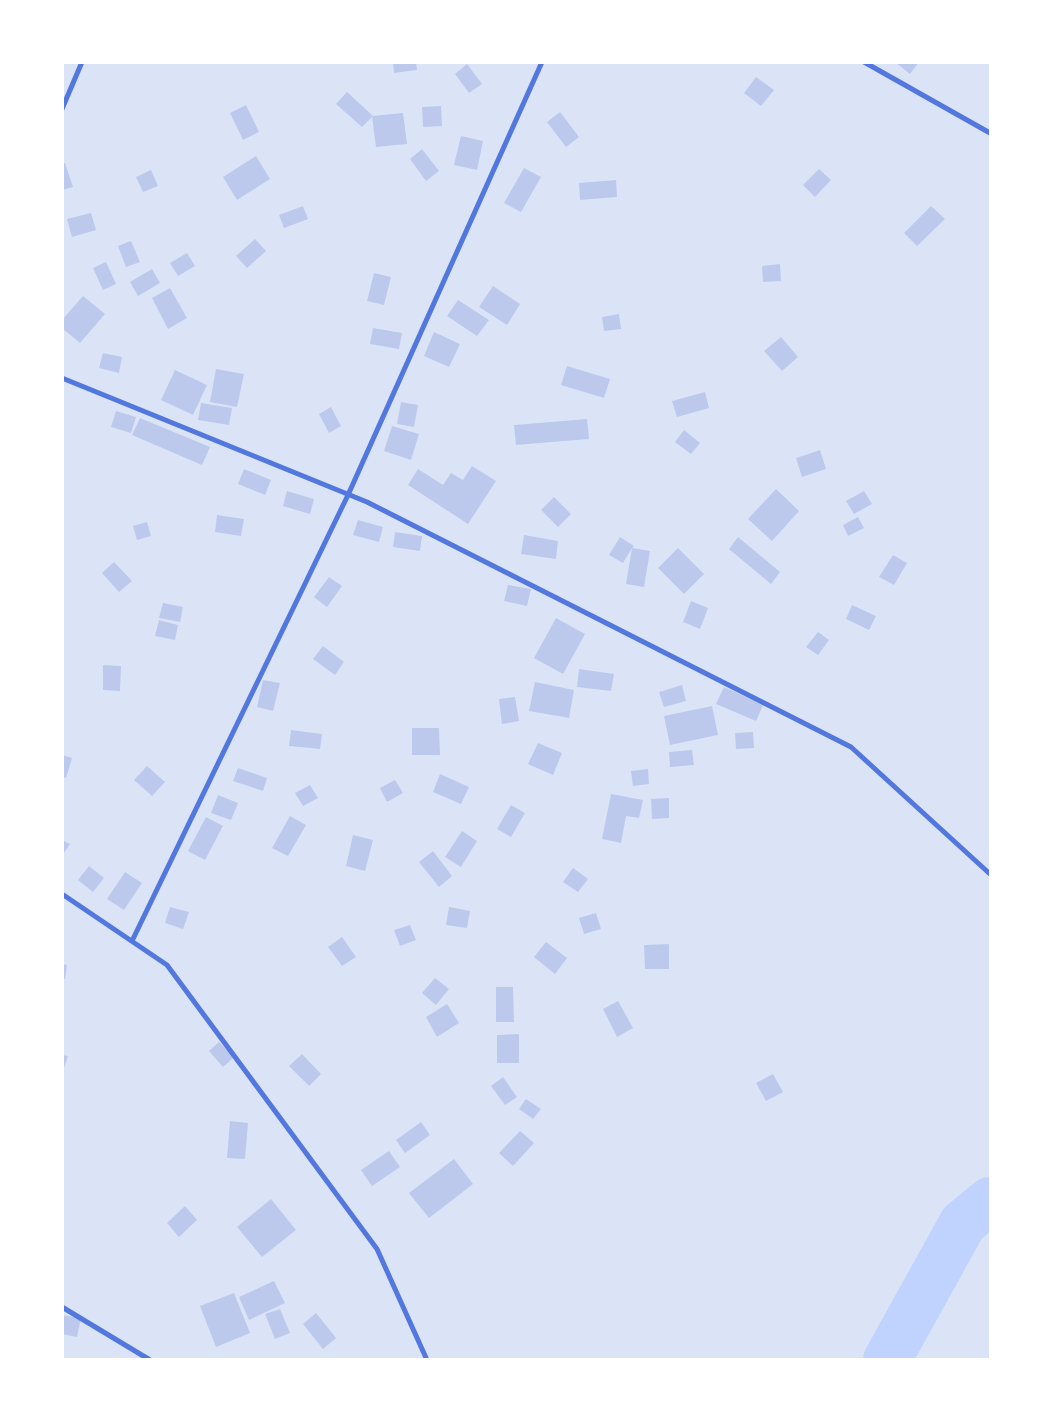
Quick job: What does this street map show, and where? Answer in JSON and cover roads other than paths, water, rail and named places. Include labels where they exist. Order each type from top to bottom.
[{"type":"street","points":[[62,109],[82,62]]},
{"type":"street","points":[[132,941],[348,495],[542,62]]},
{"type":"street","points":[[864,62],[990,132]]},
{"type":"street","points":[[62,378],[367,502],[851,747],[990,874]]},
{"type":"street","points":[[62,894],[167,965],[377,1249],[427,1360]]},
{"type":"street","points":[[62,1307],[150,1360]]},
{"type":"waterway","points":[[887,1360],[963,1223],[990,1201]]}]
